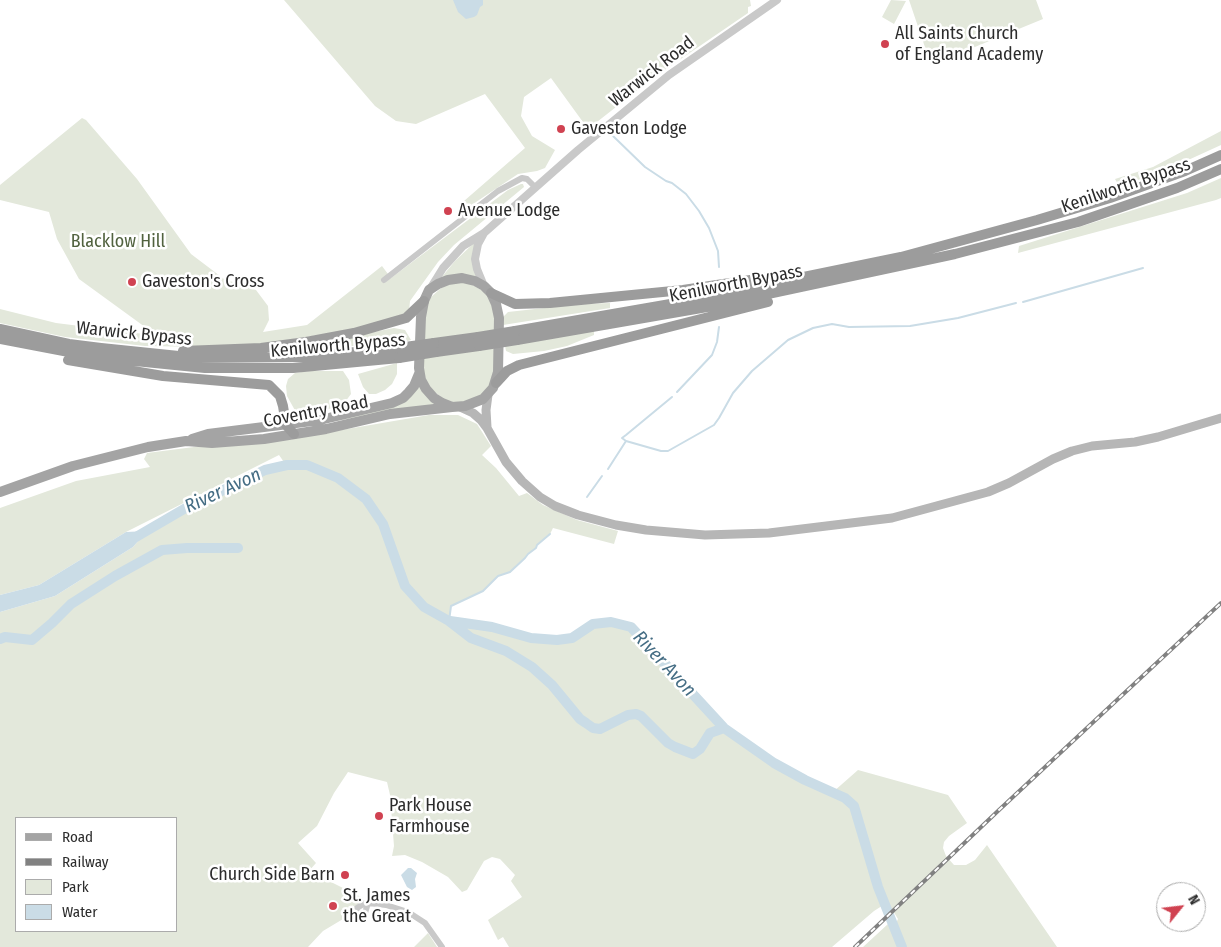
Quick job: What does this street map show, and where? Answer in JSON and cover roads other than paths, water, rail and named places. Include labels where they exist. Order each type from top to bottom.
[{"type":"highway","name":"Kenilworth Bypass","points":[[516,336],[910,254],[1110,198],[1185,171],[1221,155]]},
{"type":"highway","name":"Kenilworth Bypass","points":[[245,369],[327,365],[747,300],[955,254],[1095,216],[1177,188],[1221,169]]},
{"type":"highway","points":[[496,383],[511,369],[519,365],[955,254]]},
{"type":"highway","points":[[488,290],[510,302],[519,304],[550,303],[683,290],[859,265]]},
{"type":"highway","points":[[101,348],[219,350],[284,345],[354,333],[398,321],[410,316],[424,301]]},
{"type":"highway","name":"Warwick Bypass","points":[[0,329],[70,344],[101,348],[198,358],[267,358]]},
{"type":"highway","points":[[0,340],[45,355],[130,371],[195,380],[269,385],[280,396],[284,406],[286,425],[294,434]]},
{"type":"highway","name":"Warwick Bypass","points":[[0,340],[95,357],[168,365],[245,369]]},
{"type":"highway","name":"Kenilworth Bypass","points":[[267,358],[399,353]]},
{"type":"main road","points":[[487,428],[486,410],[488,396],[496,383],[498,365],[499,314],[488,290],[471,280],[457,278],[443,282],[429,290],[424,301],[421,317],[419,374],[424,386],[431,395],[442,403],[473,412],[487,428],[502,456],[522,481],[540,497],[555,506],[591,519],[628,527],[685,534],[722,535],[769,533],[892,518],[988,492],[1009,484],[1053,459],[1072,451],[1092,446],[1151,438],[1221,418]]},
{"type":"main road","name":"Coventry Road","points":[[186,442],[208,434],[342,416],[396,402],[411,391],[419,374]]},
{"type":"main road","points":[[456,407],[474,404],[488,396]]},
{"type":"main road","name":"Coventry Road","points":[[0,492],[81,464],[134,450],[186,442],[230,442],[294,434],[390,414],[456,407]]},
{"type":"street","name":"Warwick Road","points":[[429,290],[438,274],[463,246],[484,232],[534,187],[669,75],[776,0]]},
{"type":"street","points":[[384,280],[498,191],[522,178],[527,179],[534,187]]},
{"type":"street","name":"Warwick Road","points":[[484,232],[478,244],[475,259],[477,269],[488,290]]},
{"type":"street","points":[[368,903],[394,908],[416,916],[425,923],[442,947]]},
{"type":"water","points":[[453,0],[483,0],[483,5],[480,7],[477,15],[466,19],[458,12]]},
{"type":"water","points":[[147,531],[133,547],[55,596],[0,612],[0,595],[39,585],[126,532]]},
{"type":"water","points":[[408,868],[417,873],[415,879],[416,887],[412,890],[407,887],[401,875]]},
{"type":"waterway","points":[[613,136],[645,167],[686,194],[709,228],[718,251],[719,267]]},
{"type":"waterway","points":[[1023,302],[1143,268]]},
{"type":"waterway","points":[[626,441],[661,451],[668,451],[714,425],[733,393],[752,371],[788,340],[813,328],[832,324],[849,327],[910,326],[958,318],[1016,303]]},
{"type":"waterway","points":[[677,392],[712,355],[717,342],[719,327]]},
{"type":"waterway","points":[[608,469],[626,441],[622,438],[672,397]]},
{"type":"waterway","name":"River Avon","points":[[136,537],[184,509],[265,470],[287,465],[307,465],[338,478],[366,499],[383,524],[405,586],[424,607],[449,621],[471,638],[506,651],[532,667],[552,685],[580,719],[593,728],[600,729],[628,715],[636,714],[641,716],[668,743],[693,754],[700,749],[710,733],[724,728]]},
{"type":"waterway","points":[[587,497],[602,476]]},
{"type":"waterway","points":[[449,621],[451,606],[483,591],[498,576],[510,572],[550,534]]},
{"type":"waterway","points":[[0,639],[5,637],[32,640],[71,604],[115,576],[162,550],[238,548]]},
{"type":"waterway","name":"River Avon","points":[[450,621],[492,627],[531,638],[557,640],[572,638],[593,624],[611,622],[631,627],[724,728],[774,763],[805,780],[845,798],[854,806],[878,887],[902,947]]},
{"type":"railway","points":[[855,947],[1221,603]]},
{"type":"place","name":"All Saints Church of England Academy","points":[[885,44]]},
{"type":"place","name":"Gaveston Lodge","points":[[561,129]]},
{"type":"place","name":"Avenue Lodge","points":[[448,211]]},
{"type":"place","name":"Gaveston's Cross","points":[[132,282]]},
{"type":"place","name":"Park House Farmhouse","points":[[379,816]]},
{"type":"place","name":"Church Side Barn","points":[[345,875]]},
{"type":"place","name":"St. James the Great","points":[[333,906]]},
{"type":"park label","name":"Blacklow Hill","points":[[118,242]]}]
